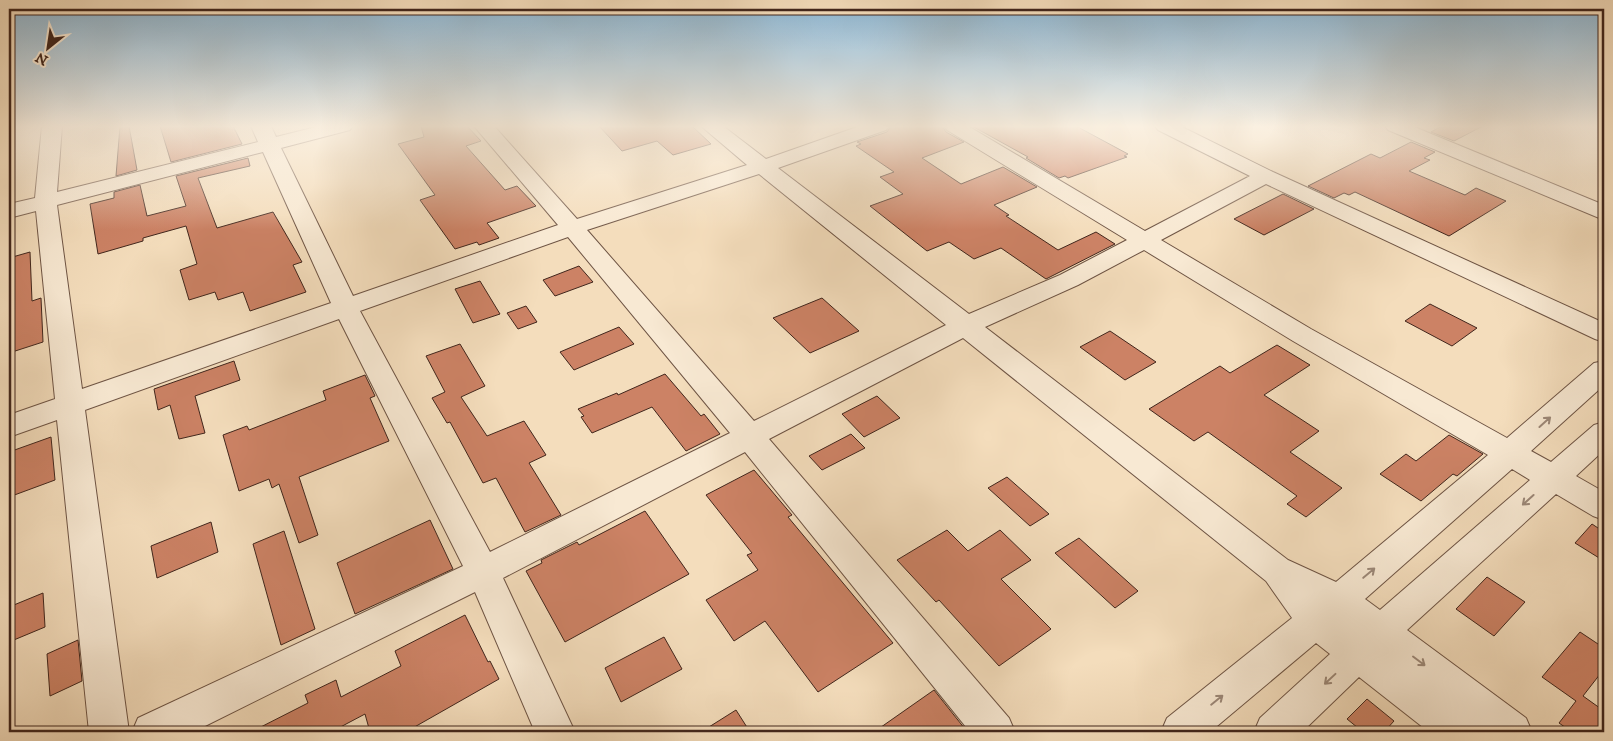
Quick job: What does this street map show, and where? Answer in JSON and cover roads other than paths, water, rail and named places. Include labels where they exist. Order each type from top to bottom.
[{"type":"street","points":[[49,161],[46,201],[72,405],[109,732]]},
{"type":"street","points":[[9,210],[46,201],[180,161]]},
{"type":"street","points":[[276,161],[346,308],[483,572],[555,732]]},
{"type":"street","points":[[515,161],[574,227],[750,436],[995,732]]},
{"type":"street","points":[[757,161],[1369,642],[1512,732]]},
{"type":"street","points":[[9,426],[574,227],[780,161]]},
{"type":"street","points":[[1011,161],[1404,394],[1604,507]]},
{"type":"street","points":[[1235,161],[1604,333]]},
{"type":"street","points":[[1478,161],[1604,213]]},
{"type":"street","points":[[152,732],[483,572],[965,326],[1069,280],[1266,176]]},
{"type":"street","points":[[1180,732],[1204,710],[1327,610],[1604,370]]},
{"type":"street","points":[[1274,732],[1369,642],[1604,433]]},
{"type":"street","points":[[1369,642],[1460,732]]}]
